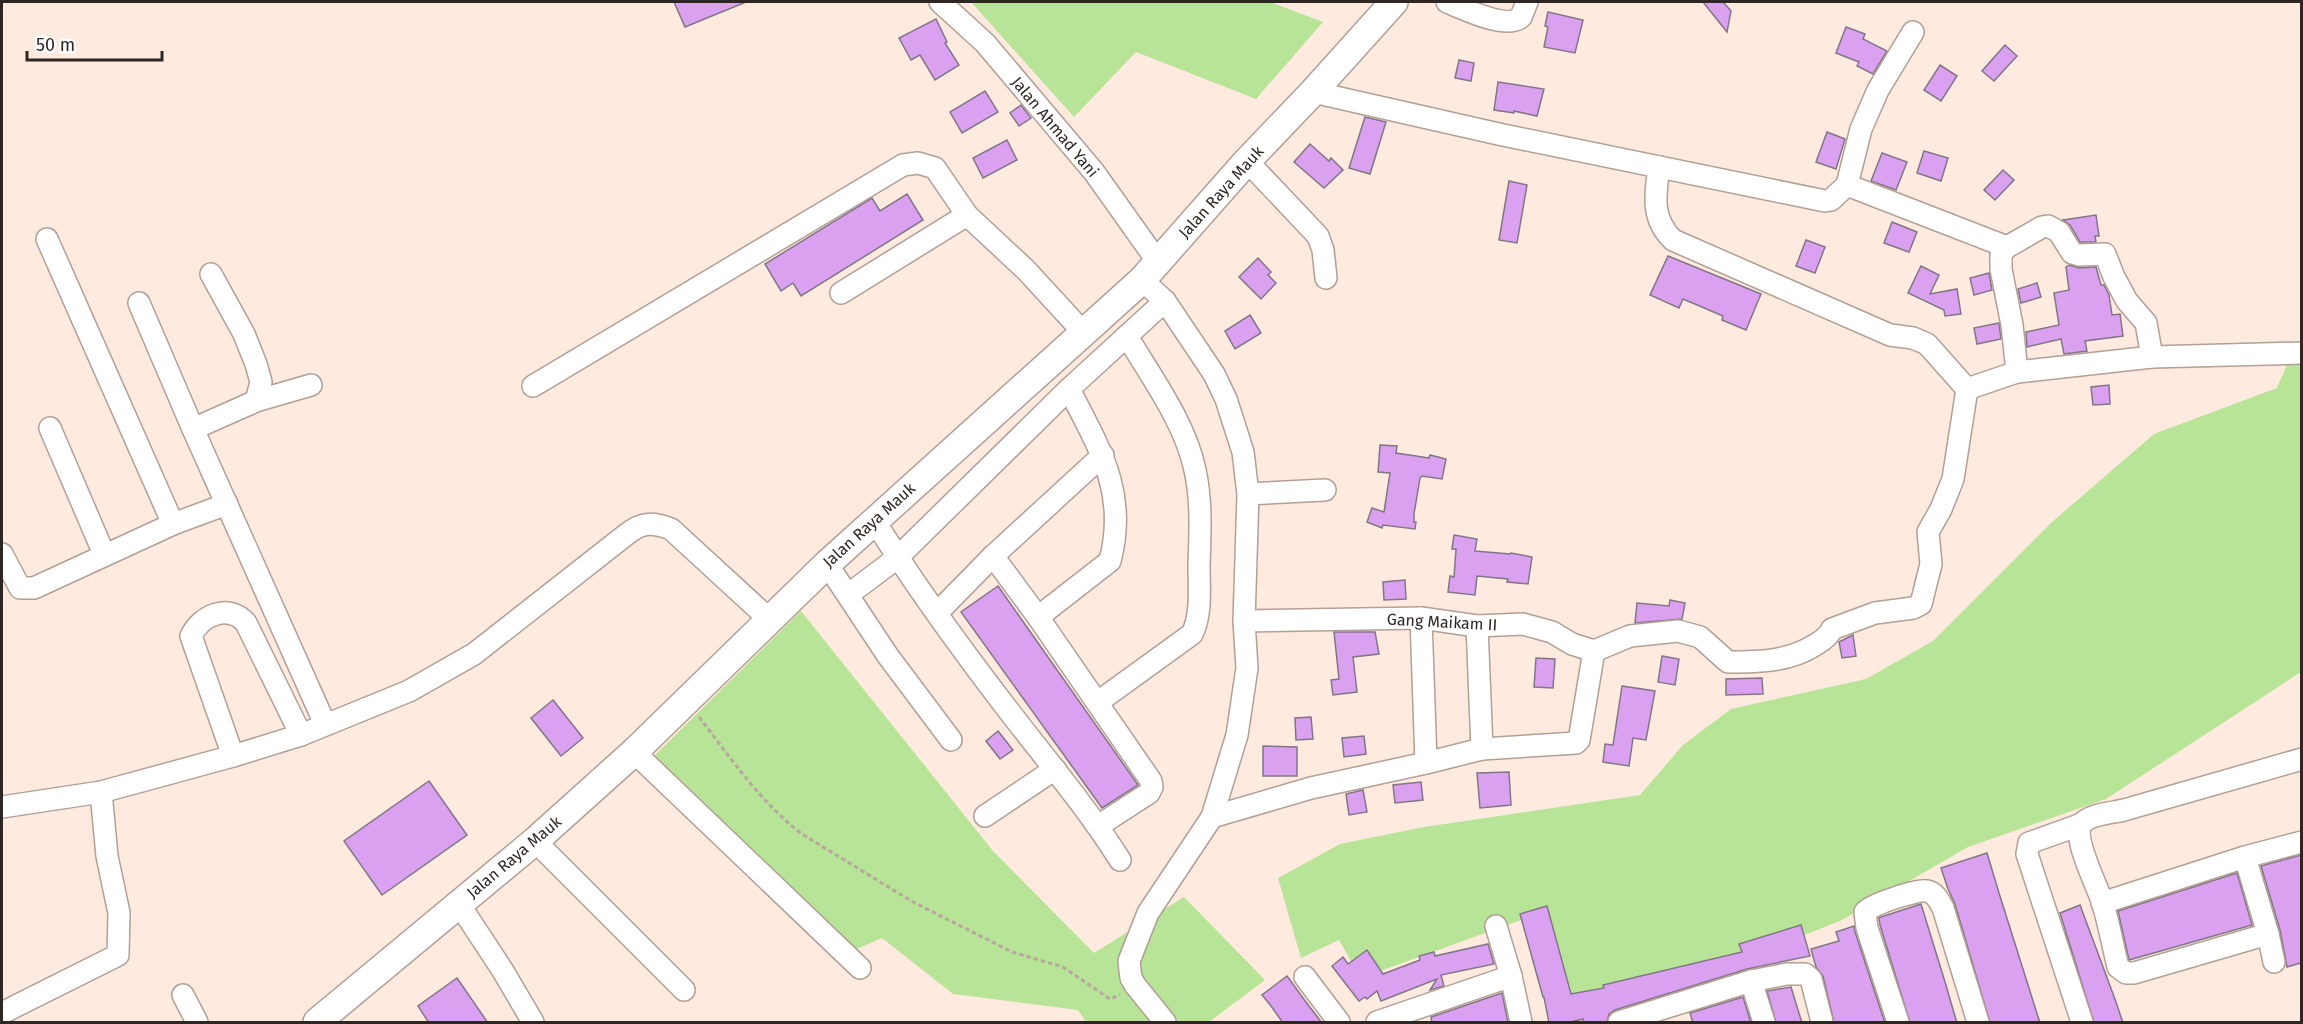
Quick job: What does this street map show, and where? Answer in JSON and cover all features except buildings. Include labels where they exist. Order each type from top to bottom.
[{"type":"main road","name":"Jalan Raya Mauk","points":[[325,1020],[535,841],[634,752],[874,520],[1150,271],[1247,161],[1313,93],[1394,2]]},
{"type":"street","name":"Jalan Ahmad Yani","points":[[940,2],[984,43],[1094,172],[1165,301],[1214,374],[1226,399],[1243,452],[1248,494],[1244,621],[1247,668],[1237,735],[1212,817],[1148,913],[1130,961],[1131,978],[1135,986],[1165,1023]]},
{"type":"street","points":[[1447,2],[1484,16],[1510,22],[1521,17],[1527,2]]},
{"type":"street","points":[[1313,93],[1825,201],[1831,200],[1847,185],[1865,119],[1878,90],[1913,32]]},
{"type":"street","points":[[1247,161],[1318,236],[1323,250],[1326,278]]},
{"type":"street","points":[[533,386],[903,165],[918,163],[935,168],[967,214],[1026,270],[1083,332]]},
{"type":"street","points":[[1659,167],[1655,208],[1665,230],[1678,244],[1890,335],[1913,338],[1927,344],[1967,389]]},
{"type":"street","points":[[1847,185],[2007,247]]},
{"type":"street","points":[[841,293],[967,214]]},
{"type":"street","points":[[2017,372],[2001,254],[2007,247],[2042,227],[2048,226],[2059,232],[2072,253],[2105,254],[2114,278],[2127,301],[2146,323],[2152,357]]},
{"type":"street","points":[[47,238],[173,524]]},
{"type":"street","points":[[211,274],[244,334],[256,364],[261,382],[256,401]]},
{"type":"street","points":[[849,594],[897,558],[1069,389],[1165,301]]},
{"type":"street","points":[[139,303],[325,724]]},
{"type":"street","points":[[1098,702],[1192,634],[1199,589],[1200,501],[1195,468],[1173,414],[1127,336]]},
{"type":"street","points":[[1967,389],[2017,372],[2152,357],[2301,353]]},
{"type":"street","points":[[193,429],[256,401],[312,386]]},
{"type":"street","points":[[1038,616],[1110,561],[1116,537],[1115,500],[1111,477],[1069,389]]},
{"type":"street","points":[[1212,817],[1311,788],[1482,749],[1578,742],[1594,651],[1630,636],[1678,631],[1700,637],[1728,662],[1774,660],[1792,657],[1805,651],[1830,634],[1832,629],[1869,615],[1918,607],[1924,598],[1931,564],[1928,532],[1941,509],[1953,479],[1967,389]]},
{"type":"street","points":[[50,428],[105,554]]},
{"type":"street","points":[[937,613],[993,556],[1102,455]]},
{"type":"street","points":[[1248,494],[1325,490]]},
{"type":"street","points":[[2,554],[20,588],[34,588],[173,524],[227,504]]},
{"type":"street","points":[[874,520],[897,558],[1098,826],[1120,860]]},
{"type":"street","points":[[2,807],[101,792],[233,756],[301,735],[408,691],[474,654],[627,534],[645,523],[671,529],[769,620]]},
{"type":"street","points":[[993,556],[1038,616],[1149,777],[1152,787],[1146,796],[1098,826]]},
{"type":"street","points":[[827,564],[888,656],[951,740]]},
{"type":"street","points":[[233,756],[191,636],[201,622],[223,612],[237,614],[246,623],[301,735]]},
{"type":"street","points":[[1421,618],[1426,763]]},
{"type":"street","name":"Gang Maikam II","points":[[1244,621],[1421,618],[1477,626],[1522,624],[1552,632],[1572,644],[1594,651]]},
{"type":"street","points":[[1477,626],[1482,749]]},
{"type":"street","points":[[634,752],[860,968]]},
{"type":"street","points":[[2082,1023],[2026,854],[2029,843],[2082,824],[2094,817],[2301,759]]},
{"type":"street","points":[[985,816],[1055,768]]},
{"type":"street","points":[[2,1013],[118,955],[120,938],[118,913],[107,856],[101,792]]},
{"type":"street","points":[[2082,824],[2079,833],[2081,843],[2102,903],[2118,967],[2128,973],[2268,934]]},
{"type":"street","points":[[535,841],[684,990]]},
{"type":"street","points":[[2102,903],[2245,856],[2301,842]]},
{"type":"street","points":[[2245,856],[2274,962]]},
{"type":"street","points":[[1898,1023],[1865,912],[1872,905],[1924,891],[1935,895],[1943,908],[1978,1023]]},
{"type":"street","points":[[459,904],[503,971],[533,1023]]},
{"type":"street","points":[[1496,926],[1511,976],[1521,1023]]},
{"type":"street","points":[[1618,1023],[1669,1015],[1751,981],[1787,974],[1806,974],[1811,980],[1822,1023]]},
{"type":"street","points":[[1377,1023],[1511,976]]},
{"type":"street","points":[[1305,977],[1339,1023]]},
{"type":"street","points":[[1751,981],[1764,1023]]},
{"type":"street","points":[[183,995],[198,1023]]},
{"type":"path","points":[[687,701],[759,794],[801,834],[913,902],[1012,952],[1063,967],[1110,999],[1121,994]]},
{"type":"green space","points":[[971,2],[1270,2],[1323,22],[1256,99],[1136,52],[1074,117]]},
{"type":"green space","points":[[2295,346],[2301,346],[2301,672],[2106,799],[1968,847],[1842,920],[1754,955],[1570,1007],[1535,915],[1361,978],[1339,940],[1301,958],[1278,878],[1340,844],[1424,827],[1640,795],[1683,745],[1731,709],[1866,679],[1933,641],[2052,522],[2154,434],[2277,388]]},
{"type":"green space","points":[[801,611],[993,851],[1094,953],[1184,897],[1265,980],[1209,1022],[1086,1022],[1078,1010],[953,994],[882,938],[836,958],[643,767]]}]
